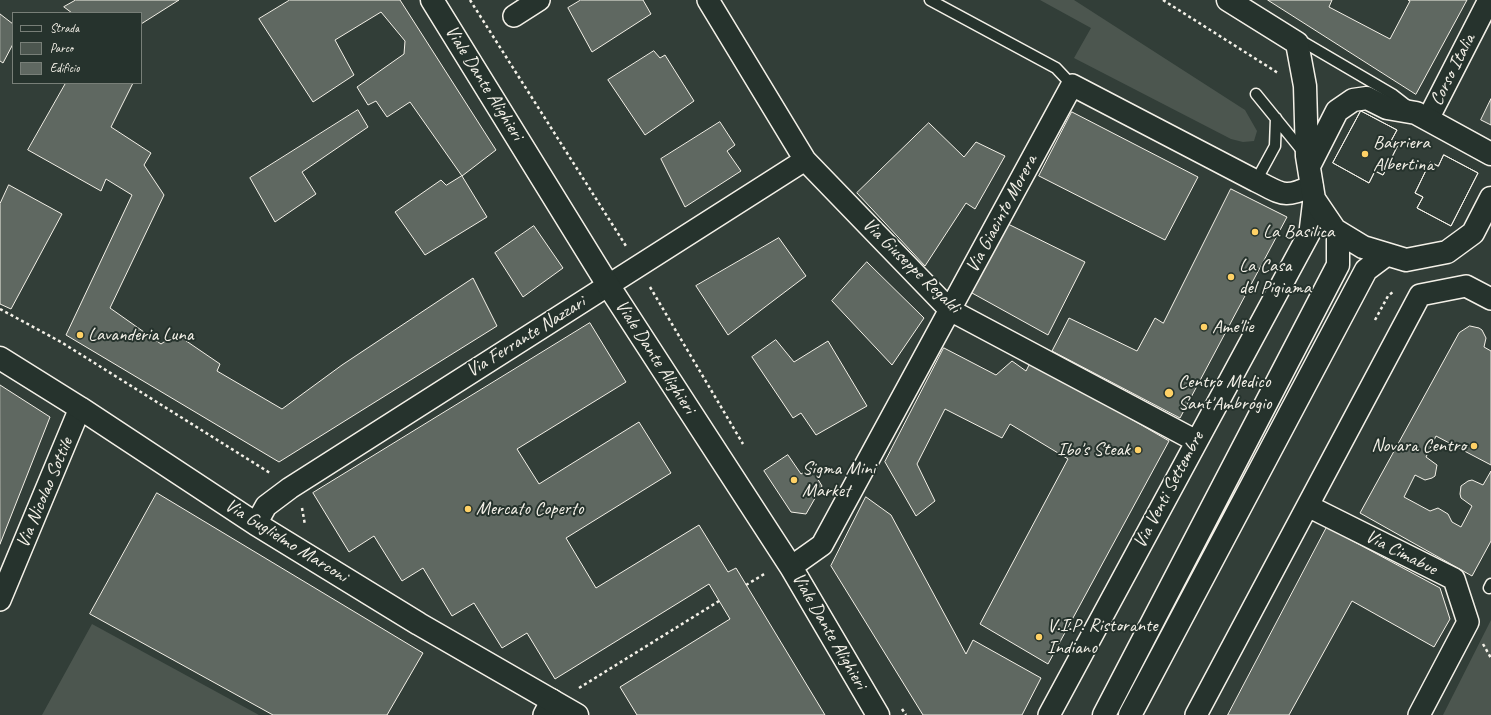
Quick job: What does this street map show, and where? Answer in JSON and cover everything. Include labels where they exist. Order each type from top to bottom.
[{"type":"street","name":"Viale Dante Alighieri","points":[[432,0],[608,285],[791,567],[878,715]]},
{"type":"street","points":[[514,16],[539,0]]},
{"type":"street","name":"Via Giuseppe Regaldi","points":[[708,0],[805,160],[950,310],[1196,441]]},
{"type":"street","points":[[1104,715],[1338,265],[1338,232],[1310,177],[1304,86],[1297,43],[1228,0]]},
{"type":"street","name":"Corso Italia","points":[[1422,116],[1489,0]]},
{"type":"street","points":[[1072,85],[1256,181],[1284,194],[1293,194],[1310,177],[1337,111],[1353,100],[1367,98],[1387,108],[1422,116],[1491,154]]},
{"type":"street","name":"Via Giacinto Morera","points":[[791,567],[822,545],[1072,85]]},
{"type":"street","name":"Via Ferrante Nazzari","points":[[256,524],[266,506],[290,488],[805,160]]},
{"type":"street","name":"Via Venti Settembre","points":[[1049,715],[1310,232],[1310,177]]},
{"type":"street","points":[[1338,232],[1363,247],[1406,260],[1447,252],[1473,232],[1491,198]]},
{"type":"street","points":[[1130,715],[1366,270],[1386,255]]},
{"type":"street","points":[[1196,715],[1308,506],[1429,294],[1466,286],[1491,299]]},
{"type":"street","name":"Via Guglielmo Marconi","points":[[0,358],[80,408],[256,524],[419,624],[548,707],[577,715]]},
{"type":"street","name":"Via Nicolao Sottile","points":[[0,600],[80,408]]},
{"type":"street","name":"Via Cimabue","points":[[1308,506],[1454,579],[1468,622],[1419,715]]},
{"type":"lane","points":[[930,0],[1056,68],[1072,85]]},
{"type":"lane","points":[[1297,43],[1305,43],[1359,74],[1392,94],[1422,116]]},
{"type":"lane","points":[[1256,94],[1276,118],[1310,177]]},
{"type":"lane","points":[[1256,181],[1275,146],[1276,118]]},
{"type":"path","points":[[470,0],[626,247]]},
{"type":"path","points":[[1164,0],[1279,74]]},
{"type":"path","points":[[0,309],[60,342],[270,473]]},
{"type":"path","points":[[746,585],[767,572],[770,578]]},
{"type":"path","points":[[577,690],[719,601]]},
{"type":"path","points":[[1482,641],[1491,658]]},
{"type":"green space","points":[[1040,0],[1074,0],[1245,110],[1257,131],[1254,141],[1243,142],[1231,139],[1074,58],[1091,28]]},
{"type":"green space","points":[[1491,620],[1491,715],[1443,715],[1444,713]]},
{"type":"green space","points":[[92,624],[259,715],[42,715]]},
{"type":"building","points":[[76,0],[179,0],[142,23],[142,12],[71,12],[64,7]]},
{"type":"building","points":[[290,0],[400,0],[496,150],[462,176],[410,102],[387,117],[376,101],[368,105],[357,87],[404,54],[405,41],[381,12],[335,40],[354,75],[313,102],[259,19]]},
{"type":"building","points":[[581,0],[643,0],[651,14],[592,52],[568,8]]},
{"type":"building","points":[[1268,0],[1332,0],[1329,7],[1390,39],[1410,1],[1408,0],[1467,0],[1416,94]]},
{"type":"building","points":[[0,14],[12,23],[12,46],[3,63],[0,61]]},
{"type":"building","points":[[654,51],[660,58],[665,55],[694,101],[645,135],[608,80]]},
{"type":"building","points":[[65,84],[132,84],[111,127],[151,153],[144,165],[164,195],[110,308],[161,344],[176,334],[220,364],[217,371],[282,409],[342,365],[473,278],[497,326],[279,462],[66,335],[132,195],[106,179],[101,191],[28,150]]},
{"type":"building","points":[[1491,99],[1491,125],[1481,120]]},
{"type":"building","points":[[358,110],[368,127],[302,172],[316,194],[275,222],[250,178]]},
{"type":"building","name":"Barriera Albertina","points":[[1361,111],[1397,130],[1391,141],[1398,145],[1383,175],[1375,171],[1369,183],[1333,163]]},
{"type":"building","name":"Barriera Albertina","points":[[1361,111],[1397,130],[1391,141],[1398,145],[1383,175],[1375,171],[1369,183],[1333,163]]},
{"type":"building","points":[[1072,112],[1198,177],[1165,240],[1039,176]]},
{"type":"building","points":[[720,122],[735,145],[727,151],[741,171],[685,207],[661,159]]},
{"type":"building","points":[[929,123],[964,157],[976,142],[1005,156],[975,209],[966,203],[925,266],[857,193]]},
{"type":"building","name":"Barriera Albertina","points":[[1444,155],[1478,173],[1451,226],[1417,208],[1423,197],[1415,193],[1430,162],[1438,166]]},
{"type":"building","name":"Barriera Albertina","points":[[1444,155],[1478,173],[1451,226],[1417,208],[1423,197],[1415,193],[1430,162],[1438,166]]},
{"type":"building","points":[[462,176],[487,217],[425,255],[395,212],[441,180],[446,185]]},
{"type":"building","points":[[9,185],[62,214],[11,309],[0,304],[0,204]]},
{"type":"building","points":[[1231,189],[1287,217],[1180,418],[1052,351],[1069,318],[1137,351],[1155,318],[1163,323]]},
{"type":"building","points":[[1008,224],[1085,262],[1048,335],[972,293]]},
{"type":"building","points":[[534,226],[563,268],[523,297],[495,253]]},
{"type":"building","points":[[779,238],[806,276],[728,335],[696,286]]},
{"type":"building","points":[[867,262],[924,318],[892,365],[832,301]]},
{"type":"building","name":"Mercato Coperto","points":[[590,323],[626,382],[517,449],[539,484],[639,422],[671,473],[566,538],[596,588],[699,525],[728,572],[736,568],[825,715],[637,715],[620,687],[730,619],[709,584],[555,679],[527,633],[502,648],[474,603],[452,616],[423,568],[402,581],[374,536],[349,552],[313,493]]},
{"type":"building","name":"Novara Centro","points":[[1470,326],[1482,330],[1486,338],[1484,347],[1491,351],[1491,465],[1436,436],[1426,457],[1437,465],[1435,476],[1425,480],[1415,475],[1404,497],[1430,511],[1438,508],[1448,514],[1452,522],[1461,527],[1472,506],[1461,498],[1461,486],[1472,480],[1483,485],[1491,471],[1491,541],[1472,576],[1360,513],[1459,333]]},
{"type":"building","points":[[776,340],[794,362],[828,341],[867,406],[816,435],[801,413],[793,418],[752,357]]},
{"type":"building","points":[[944,348],[996,375],[1012,361],[1026,371],[1031,361],[1169,441],[1048,664],[980,624],[1068,459],[1010,424],[1002,438],[945,409],[917,464],[935,501],[916,516],[885,462]]},
{"type":"building","points":[[0,385],[50,417],[0,544]]},
{"type":"building","name":"Sigma Mini Market","points":[[788,455],[801,474],[811,468],[822,486],[806,514],[791,512],[764,471]]},
{"type":"building","points":[[157,493],[423,653],[387,715],[273,715],[90,614]]},
{"type":"building","points":[[866,497],[891,515],[966,654],[973,640],[1041,678],[1022,715],[923,715],[831,566]]},
{"type":"building","points":[[1327,527],[1440,588],[1450,619],[1434,647],[1352,601],[1289,715],[1228,715]]},
{"type":"place","name":"Barriera Albertina","points":[[1365,154]]},
{"type":"place","name":"La Basilica","points":[[1255,232]]},
{"type":"place","name":"La Casa del Pigiama","points":[[1231,277]]},
{"type":"place","name":"Ame'lie","points":[[1204,327]]},
{"type":"place","name":"Lavanderia Luna","points":[[80,335]]},
{"type":"place","name":"Centro Medico Sant'Ambrogio","points":[[1169,393]]},
{"type":"place","name":"Novara Centro","points":[[1474,446]]},
{"type":"place","name":"Ibo's Steak","points":[[1138,450]]},
{"type":"place","name":"Sigma Mini Market","points":[[794,480]]},
{"type":"place","name":"Mercato Coperto","points":[[468,509]]},
{"type":"place","name":"V.I.P. Ristorante Indiano","points":[[1039,637]]}]
